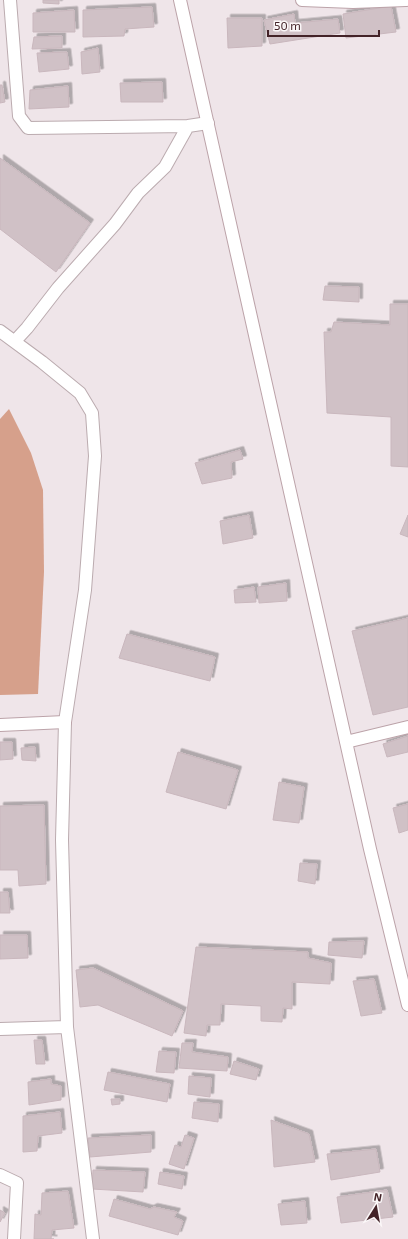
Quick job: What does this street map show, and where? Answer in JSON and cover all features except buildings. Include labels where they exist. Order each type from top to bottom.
[{"type":"street","points":[[10,0],[19,116],[28,128],[188,126],[208,123]]},
{"type":"street","points":[[180,0],[370,849],[408,1005]]},
{"type":"street","points":[[302,0],[353,2],[406,0]]},
{"type":"street","points":[[15,341],[58,288],[115,224],[138,193],[165,167],[188,126]]},
{"type":"street","points":[[0,331],[15,341],[80,393],[92,414],[95,456],[85,590],[65,722],[62,840],[67,1027],[93,1239]]},
{"type":"street","points":[[0,726],[65,722]]},
{"type":"street","points":[[346,742],[408,727]]},
{"type":"street","points":[[0,1029],[67,1027]]},
{"type":"street","points":[[0,1175],[17,1183],[14,1239]]},
{"type":"shaded area","points":[[9,409],[31,453],[43,490],[44,572],[38,694],[0,695],[0,419]]}]
